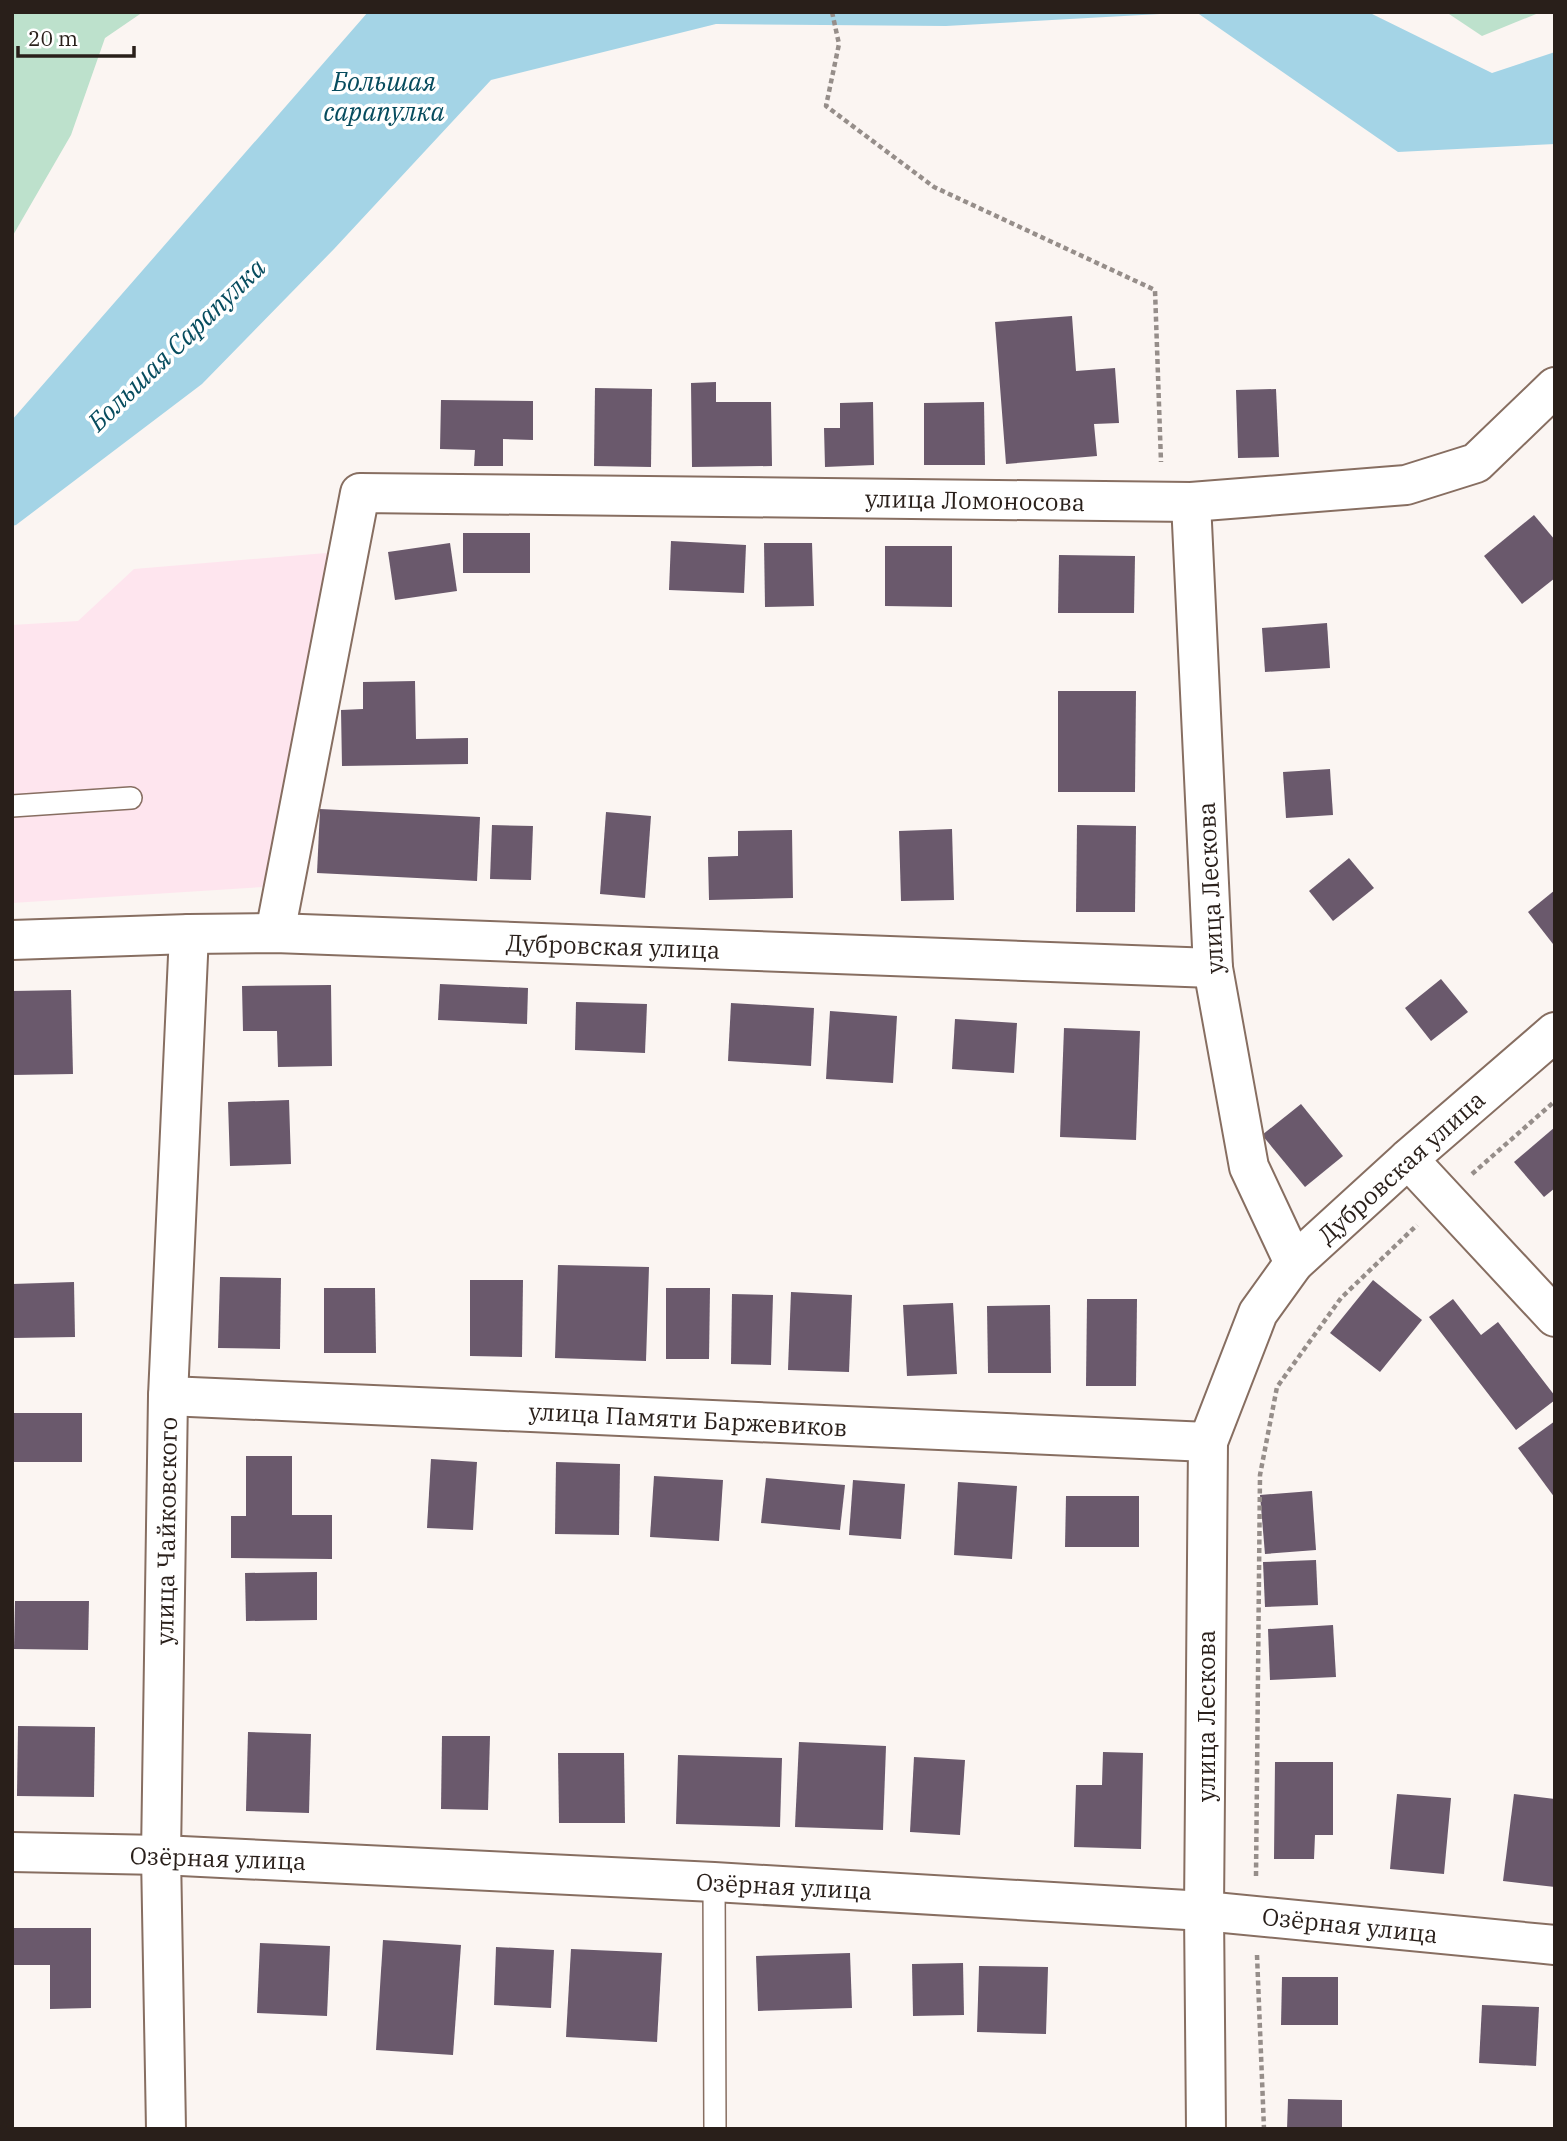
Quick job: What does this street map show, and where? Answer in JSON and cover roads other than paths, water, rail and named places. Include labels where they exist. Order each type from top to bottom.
[{"type":"street","name":"улица Ломоносова","points":[[275,933],[360,493],[1191,502],[1406,485],[1476,463],[1555,387]]},
{"type":"street","name":"улица Лескова","points":[[1191,502],[1213,968],[1249,1167],[1294,1262]]},
{"type":"street","name":"Дубровская улица","points":[[12,940],[275,933],[1213,968]]},
{"type":"street","name":"улица Чайковского","points":[[166,2129],[161,1855],[169,1396],[189,934]]},
{"type":"street","name":"Дубровская улица","points":[[1258,1313],[1294,1262],[1555,1032]]},
{"type":"street","points":[[1408,1159],[1555,1317]]},
{"type":"street","name":"улица Лескова","points":[[1206,2129],[1204,1911],[1208,1442],[1258,1313]]},
{"type":"street","name":"улица Памяти Баржевиков","points":[[169,1396],[1208,1442]]},
{"type":"street","name":"Озёрная улица","points":[[12,1852],[161,1855],[714,1882],[1204,1911],[1555,1945]]},
{"type":"lane","points":[[12,806],[131,798]]},
{"type":"lane","points":[[714,1882],[715,2129]]},
{"type":"water","name":"Большая сарапулка","points":[[368,12],[1196,12],[946,26],[716,24],[491,80],[334,249],[202,384],[12,526],[12,420]]},
{"type":"water","points":[[1196,12],[1368,12],[1492,73],[1555,52],[1555,144],[1398,152]]},
{"type":"water label","name":"Большая Сарапулка","points":[[176,344]]}]
